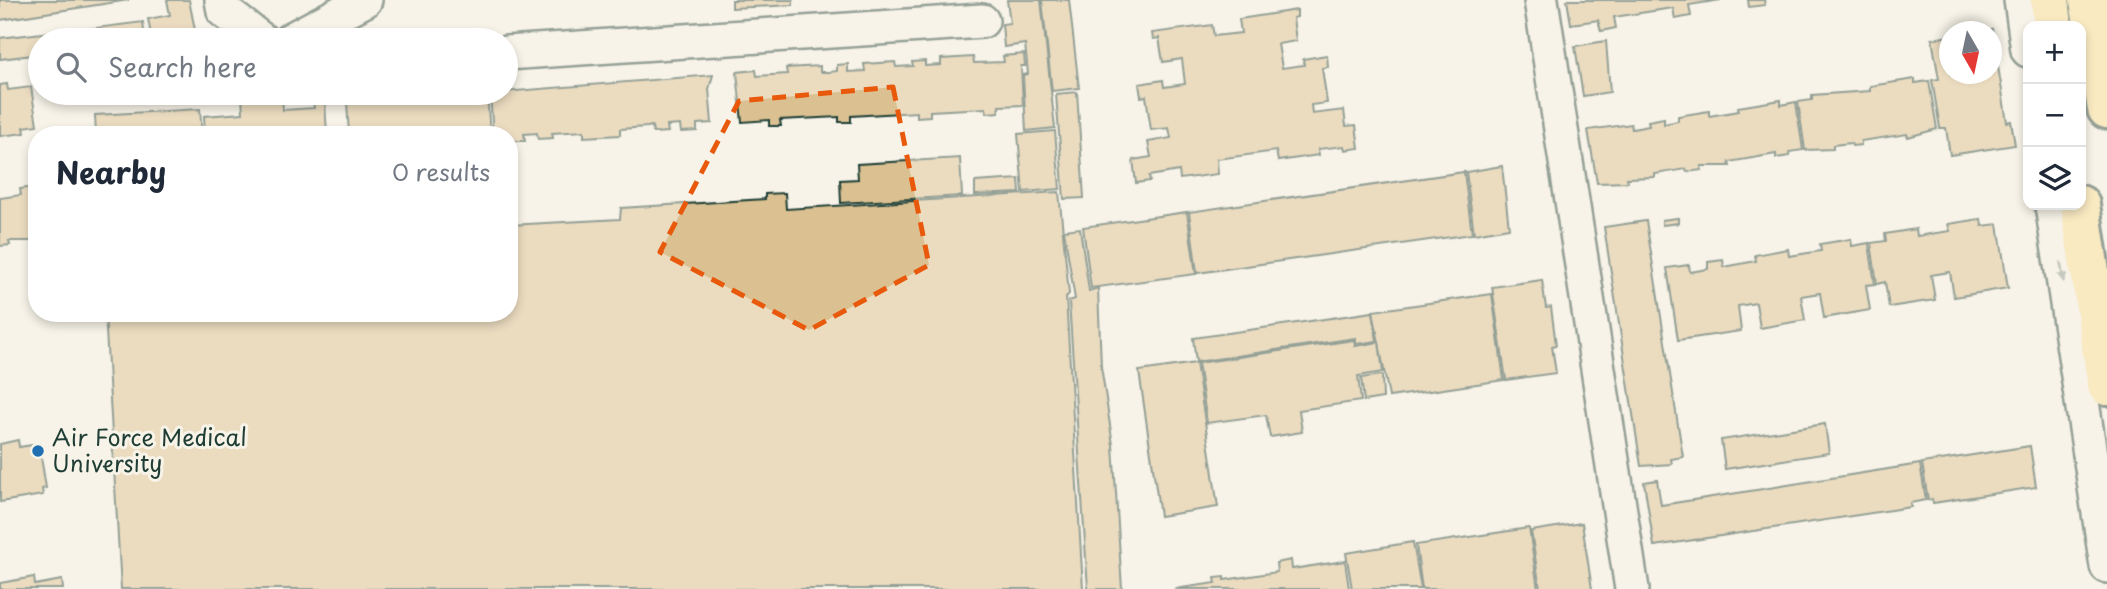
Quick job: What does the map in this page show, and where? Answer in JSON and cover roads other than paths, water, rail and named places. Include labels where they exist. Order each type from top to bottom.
[{"type":"main road","points":[[2050,0],[2052,21]]},
{"type":"main road","points":[[2089,0],[2107,109]]},
{"type":"main road","points":[[2081,210],[2107,386]]},
{"type":"street","points":[[222,0],[224,10],[247,28]]},
{"type":"street","points":[[312,28],[365,0]]},
{"type":"street","points":[[1541,0],[1632,589]]},
{"type":"street","points":[[2021,0],[2024,21]]},
{"type":"street","points":[[518,52],[982,22]]},
{"type":"street","points":[[2053,210],[2107,566]]},
{"type":"place","name":"Air Force Medical University","points":[[38,451]]}]
